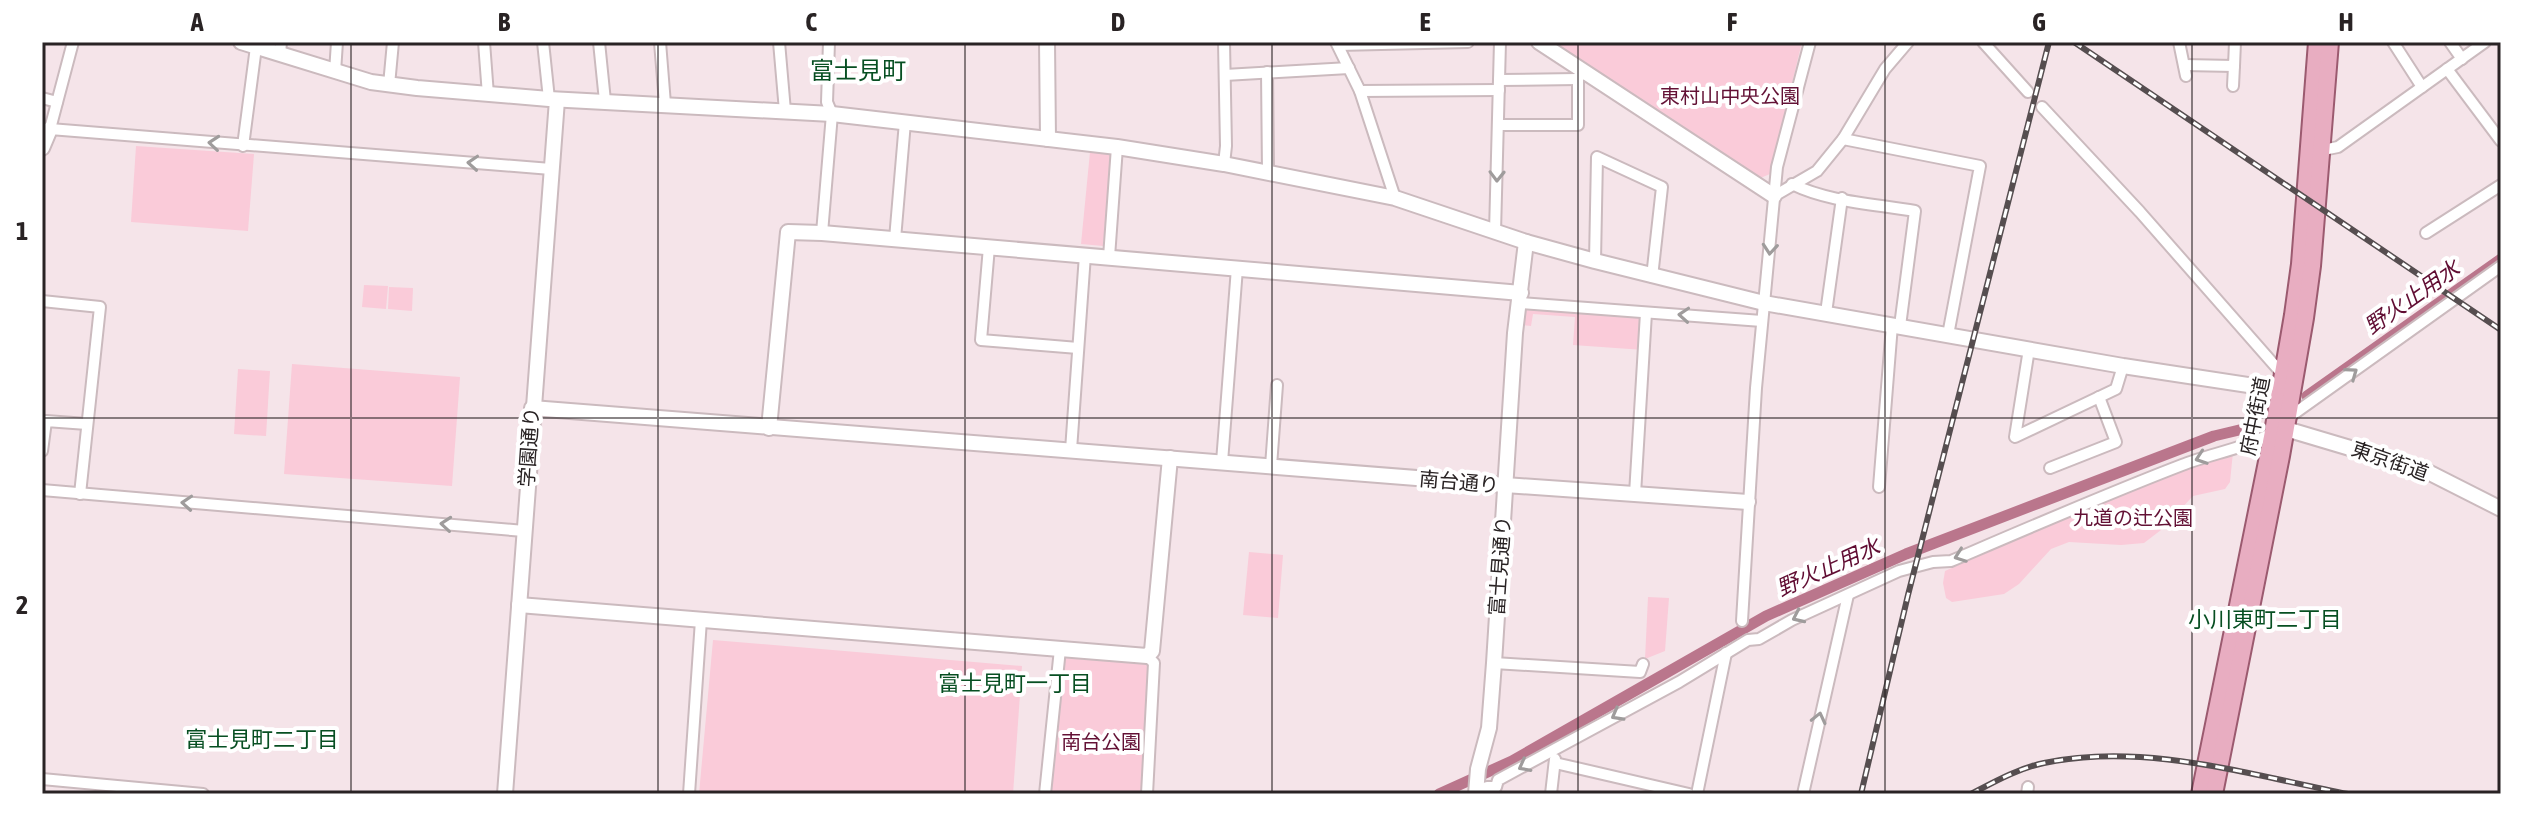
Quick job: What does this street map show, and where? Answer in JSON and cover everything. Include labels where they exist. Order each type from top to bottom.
[{"type":"main road","name":"府中街道","points":[[2315,151],[2317,42]]},
{"type":"main road","name":"府中街道","points":[[2214,794],[2282,426],[2330,42]]},
{"type":"main road","name":"府中街道","points":[[2200,794],[2282,426]]},
{"type":"street","points":[[42,148],[50,129],[72,44],[59,42]]},
{"type":"street","points":[[335,72],[337,42]]},
{"type":"street","points":[[389,85],[393,42]]},
{"type":"street","points":[[484,42],[488,95]]},
{"type":"street","points":[[543,42],[553,99]]},
{"type":"street","points":[[599,42],[605,101]]},
{"type":"street","points":[[660,42],[665,104]]},
{"type":"street","points":[[779,42],[785,111]]},
{"type":"street","points":[[822,233],[832,114],[827,102],[829,42]]},
{"type":"street","points":[[1047,42],[1048,139]]},
{"type":"street","points":[[1224,42],[1224,164]]},
{"type":"street","points":[[1395,198],[1360,91],[1337,44],[1468,42]]},
{"type":"street","points":[[1495,232],[1500,42]]},
{"type":"street","points":[[1539,42],[1580,75],[1774,196]]},
{"type":"street","points":[[1742,621],[1748,502],[1777,167],[1810,42]]},
{"type":"street","points":[[1774,196],[1817,171],[1843,139],[1885,69],[1908,42]]},
{"type":"street","points":[[1983,42],[2028,92]]},
{"type":"street","points":[[2179,42],[2185,70],[2234,66]]},
{"type":"street","points":[[2233,86],[2235,42]]},
{"type":"street","points":[[2393,42],[2422,87]]},
{"type":"street","points":[[2450,42],[2462,59]]},
{"type":"street","points":[[2315,151],[2338,147],[2485,42]]},
{"type":"street","points":[[243,146],[248,44],[280,48],[335,72],[389,85],[488,95],[832,114],[1117,147],[1224,164],[1395,198],[1526,242],[1652,277],[1764,303],[2123,366],[2287,384]]},
{"type":"street","points":[[1225,75],[1349,68]]},
{"type":"street","points":[[2447,69],[2501,141]]},
{"type":"street","points":[[1267,72],[1268,172]]},
{"type":"street","points":[[1360,91],[1499,85],[1580,75]]},
{"type":"street","points":[[1498,125],[1578,125],[1580,75]]},
{"type":"street","points":[[42,98],[57,102]]},
{"type":"street","name":"学園通り","points":[[505,794],[551,169],[553,99]]},
{"type":"street","points":[[2042,107],[2140,212],[2287,384]]},
{"type":"street","points":[[895,239],[905,122]]},
{"type":"street","points":[[50,129],[551,169]]},
{"type":"street","points":[[1843,139],[1980,166],[1948,335]]},
{"type":"street","points":[[1109,257],[1117,147]]},
{"type":"street","points":[[1595,261],[1597,157],[1662,187],[1652,277]]},
{"type":"street","points":[[1792,184],[1804,190],[1915,211],[1896,326],[1879,487]]},
{"type":"street","points":[[2426,233],[2501,185]]},
{"type":"street","points":[[1826,313],[1842,198]]},
{"type":"street","points":[[769,428],[788,232],[1237,268],[1646,313],[1762,321]]},
{"type":"street","name":"富士見通り","points":[[1477,790],[1478,769],[1489,728],[1514,338],[1526,242]]},
{"type":"street","points":[[989,247],[981,340],[1078,348]]},
{"type":"street","points":[[1071,450],[1085,255]]},
{"type":"street","points":[[1477,790],[1500,790],[1498,780],[1748,640],[1759,639],[1792,620],[1899,571],[1933,562],[1951,561],[2190,461],[2259,441],[2501,266]]},
{"type":"street","points":[[1222,462],[1237,268]]},
{"type":"street","points":[[42,301],[100,307],[80,494]]},
{"type":"street","points":[[1635,494],[1646,313]]},
{"type":"street","points":[[2029,349],[2015,437],[2116,389],[2123,366]]},
{"type":"street","points":[[1271,466],[1277,385]]},
{"type":"street","points":[[2050,468],[2116,442],[2099,397]]},
{"type":"street","name":"南台通り","points":[[532,408],[1748,502]]},
{"type":"street","points":[[42,451],[46,421],[87,424]]},
{"type":"street","name":"東京街道","points":[[2282,426],[2424,470],[2501,509]]},
{"type":"street","points":[[1147,656],[1152,651],[1170,458]]},
{"type":"street","points":[[42,500],[42,490],[524,531]]},
{"type":"street","points":[[1803,794],[1848,595]]},
{"type":"street","points":[[519,605],[1147,656],[1154,663],[1147,794]]},
{"type":"street","points":[[689,794],[701,620]]},
{"type":"street","points":[[1045,794],[1060,649]]},
{"type":"street","points":[[1697,794],[1726,653]]},
{"type":"street","points":[[1494,663],[1640,672],[1643,664]]},
{"type":"street","points":[[1551,794],[1556,749]]},
{"type":"street","points":[[1555,763],[1686,794]]},
{"type":"street","points":[[42,779],[203,794]]},
{"type":"green space","name":"東村山中央公園","points":[[1549,42],[1802,42],[1770,174],[1758,179]]},
{"type":"green space","points":[[136,146],[254,154],[248,231],[131,222]]},
{"type":"green space","points":[[1090,152],[1111,154],[1103,246],[1081,244]]},
{"type":"green space","points":[[364,285],[388,286],[386,309],[362,307]]},
{"type":"green space","points":[[389,287],[413,288],[412,311],[388,309]]},
{"type":"green space","points":[[1518,306],[1646,313],[1644,350],[1573,345],[1575,317],[1533,314],[1531,326],[1515,324]]},
{"type":"green space","points":[[292,364],[460,377],[452,486],[284,474]]},
{"type":"green space","points":[[238,369],[270,371],[266,436],[234,434]]},
{"type":"green space","name":"九道の辻公園","points":[[2233,452],[2230,482],[2225,489],[2193,496],[2144,543],[2069,542],[2051,549],[2019,584],[2004,594],[1952,602],[1946,598],[1943,583],[1945,571],[2065,517]]},
{"type":"green space","points":[[1249,552],[1283,555],[1278,618],[1243,615]]},
{"type":"green space","points":[[1648,597],[1669,598],[1665,651],[1645,659]]},
{"type":"green space","points":[[713,640],[1022,666],[1013,794],[699,794]]},
{"type":"green space","name":"南台公園","points":[[1064,658],[1144,663],[1149,667],[1143,794],[1050,794]]},
{"type":"waterway","name":"野火止用水","points":[[2307,396],[2501,259]]},
{"type":"waterway","name":"野火止用水","points":[[1439,794],[1512,761],[1766,616],[1906,554],[2214,436],[2256,426]]},
{"type":"railway","points":[[1861,794],[1908,595],[2049,42]]},
{"type":"railway","points":[[2074,42],[2501,330]]},
{"type":"railway","points":[[1971,794],[2035,765],[2120,756],[2235,770],[2348,794]]},
{"type":"district","name":"富士見町","points":[[858,71]]},
{"type":"district","name":"小川東町二丁目","points":[[2265,619]]},
{"type":"district","name":"富士見町一丁目","points":[[1015,683]]},
{"type":"district","name":"富士見町二丁目","points":[[262,739]]}]
